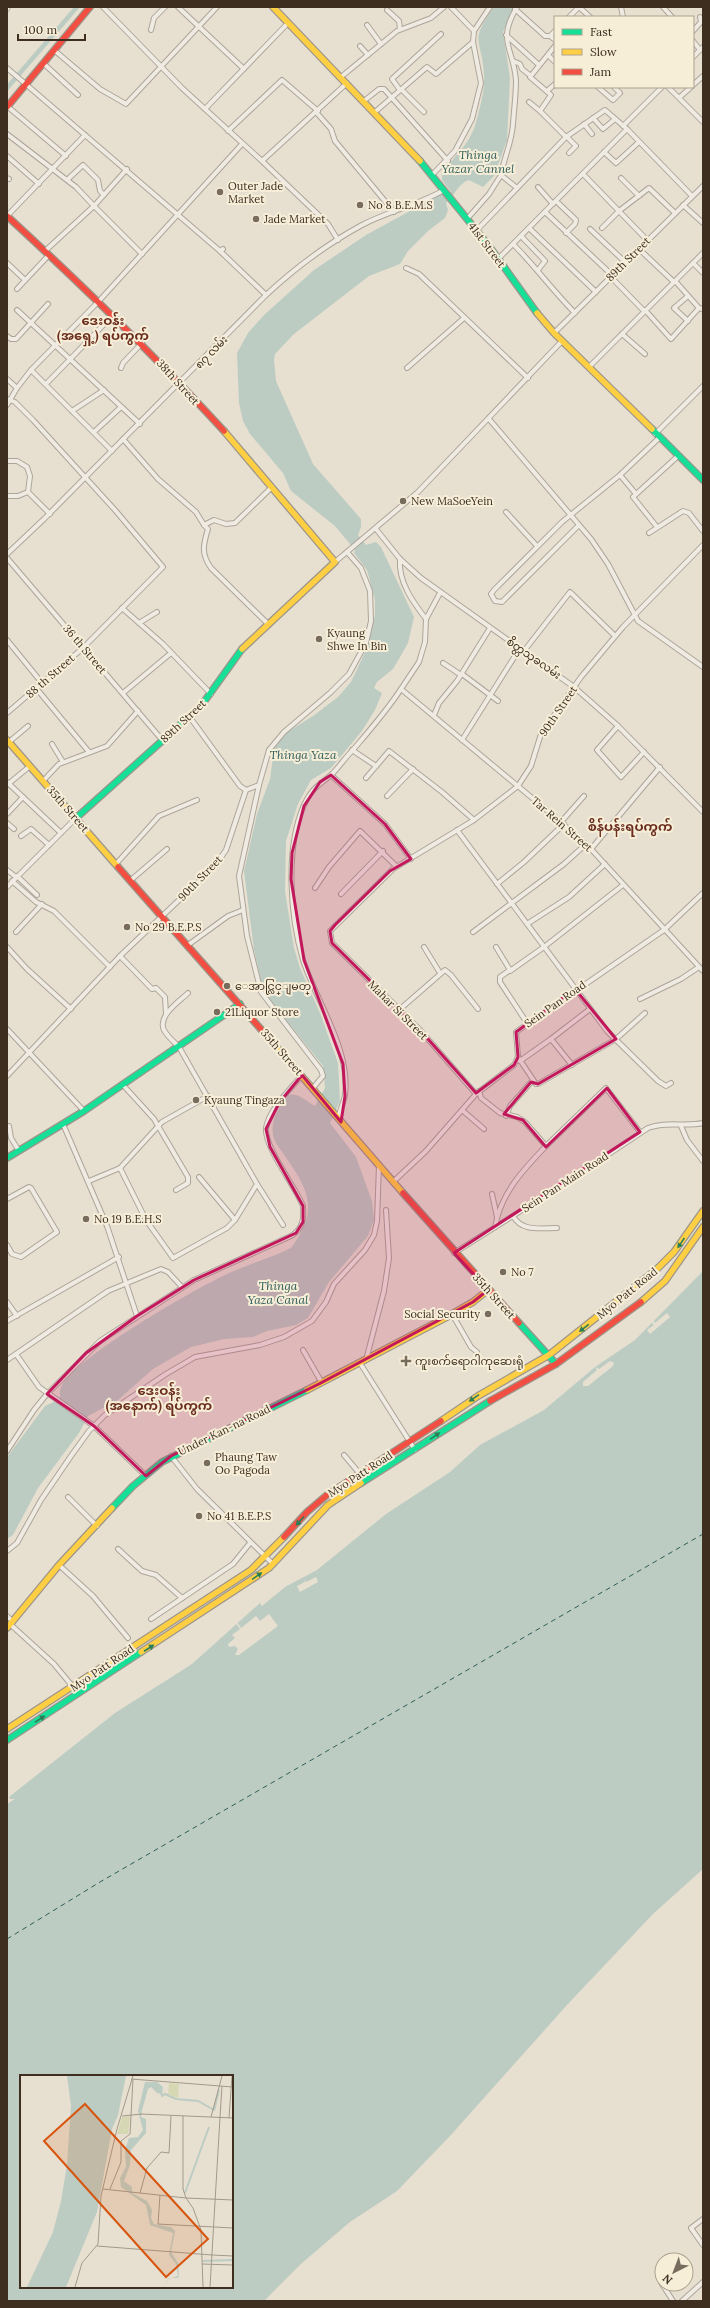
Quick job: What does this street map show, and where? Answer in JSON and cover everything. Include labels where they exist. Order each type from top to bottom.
[{"type":"main road","points":[[7,107],[24,84],[90,7]]},
{"type":"main road","name":"41st Street","points":[[273,7],[375,112],[432,175],[498,259],[522,294],[554,333],[703,480]]},
{"type":"main road","name":"38th Street","points":[[7,216],[142,343],[252,462],[335,562]]},
{"type":"main road","name":"89th Street","points":[[76,818],[189,716],[211,694],[237,654],[267,623],[335,562]]},
{"type":"main road","name":"35th Street","points":[[8,741],[302,1075],[454,1253],[556,1364]]},
{"type":"main road","points":[[7,1158],[84,1111],[240,1004]]},
{"type":"main road","name":"Myo Patt Road","points":[[7,1729],[74,1687],[160,1628],[230,1584],[266,1558],[318,1502],[478,1396],[549,1355],[658,1269],[674,1252],[703,1211]]},
{"type":"main road","name":"Myo Patt Road","points":[[7,1740],[167,1637],[273,1564],[323,1509],[473,1411],[556,1364],[631,1310],[665,1281],[703,1226]]},
{"type":"main road","name":"Under Kan-na Road","points":[[10,1625],[59,1565],[133,1486],[171,1456],[322,1383],[452,1314],[488,1290]]},
{"type":"main road","points":[[318,1502],[323,1509]]},
{"type":"main road","points":[[160,1628],[167,1637]]},
{"type":"street","points":[[103,7],[205,109],[328,224],[338,240]]},
{"type":"street","points":[[151,30],[154,18],[165,7]]},
{"type":"street","points":[[178,7],[198,28],[244,69]]},
{"type":"street","points":[[54,50],[100,89],[126,104],[217,7]]},
{"type":"street","points":[[341,77],[400,29],[431,18],[444,7]]},
{"type":"street","points":[[451,7],[474,31]]},
{"type":"street","points":[[432,175],[448,160],[464,136],[472,119],[481,83],[473,42],[474,31],[490,7]]},
{"type":"street","points":[[570,16],[579,7],[587,16]]},
{"type":"street","points":[[663,7],[671,16]]},
{"type":"street","points":[[467,219],[490,194],[501,175],[513,125],[516,81],[513,61],[506,44],[506,35],[516,8],[545,36],[550,36],[554,39]]},
{"type":"street","points":[[387,10],[399,21],[400,29]]},
{"type":"street","points":[[694,30],[701,22],[700,17]]},
{"type":"street","points":[[205,109],[288,23]]},
{"type":"street","points":[[367,25],[381,44]]},
{"type":"street","points":[[550,36],[554,32]]},
{"type":"street","points":[[424,112],[392,80],[441,34]]},
{"type":"street","points":[[506,35],[539,65]]},
{"type":"street","points":[[375,112],[426,67],[435,74],[438,73],[473,42]]},
{"type":"street","points":[[360,46],[368,55]]},
{"type":"street","points":[[531,76],[554,47]]},
{"type":"street","points":[[548,55],[554,61]]},
{"type":"street","points":[[513,61],[520,64],[522,69],[551,95],[540,111]]},
{"type":"street","points":[[43,63],[78,95]]},
{"type":"street","points":[[7,68],[24,84],[222,250],[266,295]]},
{"type":"street","points":[[694,84],[703,76]]},
{"type":"street","points":[[228,131],[282,80],[317,111],[331,129],[335,141],[394,212]]},
{"type":"street","points":[[262,161],[347,83]]},
{"type":"street","points":[[548,91],[554,85]]},
{"type":"street","points":[[364,101],[381,88],[392,97],[448,160]]},
{"type":"street","points":[[599,88],[613,100],[620,93],[615,88]]},
{"type":"street","points":[[498,259],[604,152],[661,88]]},
{"type":"street","points":[[669,88],[703,122]]},
{"type":"street","points":[[680,98],[690,88]]},
{"type":"street","points":[[529,102],[576,146],[569,153]]},
{"type":"street","points":[[7,107],[66,156]]},
{"type":"street","points":[[476,231],[566,137],[604,110],[625,127],[692,196]]},
{"type":"street","points":[[593,118],[603,129],[615,119]]},
{"type":"street","points":[[584,124],[592,134]]},
{"type":"street","points":[[7,134],[67,180],[142,254]]},
{"type":"street","points":[[7,216],[85,135]]},
{"type":"street","points":[[604,152],[616,163],[640,142]]},
{"type":"street","points":[[7,405],[9,399],[31,370],[99,301],[242,144]]},
{"type":"street","points":[[7,156],[39,184]]},
{"type":"street","points":[[67,180],[83,165],[98,180],[100,191],[104,195]]},
{"type":"street","points":[[17,289],[47,253],[94,206],[127,169]]},
{"type":"street","points":[[583,174],[647,240]]},
{"type":"street","points":[[501,175],[517,188]]},
{"type":"street","points":[[621,178],[639,196]]},
{"type":"street","name":"89th Street","points":[[554,333],[638,248],[703,186]]},
{"type":"street","points":[[538,187],[576,220],[575,224],[566,233]]},
{"type":"street","points":[[602,228],[619,211],[650,188],[675,213]]},
{"type":"street","name":"၈၇ လမ်း","points":[[7,554],[50,514],[123,439],[180,384],[266,295],[296,267],[363,224],[430,198],[444,190]]},
{"type":"street","points":[[682,205],[703,223]]},
{"type":"street","points":[[545,212],[612,276],[645,310],[670,339],[701,308],[638,248]]},
{"type":"street","points":[[529,228],[596,292]]},
{"type":"street","points":[[590,229],[625,262]]},
{"type":"street","points":[[521,236],[545,261],[538,270]]},
{"type":"street","points":[[513,244],[538,270],[551,288],[575,313]]},
{"type":"street","points":[[589,367],[703,253]]},
{"type":"street","points":[[7,263],[25,280]]},
{"type":"street","points":[[693,263],[703,273]]},
{"type":"street","points":[[406,268],[419,274],[528,378]]},
{"type":"street","points":[[688,296],[674,308],[688,321]]},
{"type":"street","points":[[7,336],[11,339],[16,339],[48,304]]},
{"type":"street","points":[[17,310],[140,424]]},
{"type":"street","points":[[46,384],[113,315]]},
{"type":"street","points":[[407,368],[464,318]]},
{"type":"street","points":[[622,334],[645,354]]},
{"type":"street","name":"89th Street","points":[[335,562],[362,538],[376,529],[418,492],[562,341]]},
{"type":"street","points":[[121,368],[123,363],[142,343]]},
{"type":"street","points":[[31,370],[112,451]]},
{"type":"street","points":[[7,379],[17,388]]},
{"type":"street","points":[[579,525],[502,602],[494,601],[491,594],[494,590],[537,546],[570,516],[620,475],[703,386]]},
{"type":"street","points":[[72,411],[104,390]]},
{"type":"street","points":[[9,399],[24,410],[85,478]]},
{"type":"street","points":[[94,432],[121,407]]},
{"type":"street","points":[[489,419],[579,525],[608,564],[634,616],[644,627],[703,667]]},
{"type":"street","points":[[123,439],[158,479],[196,512],[208,529],[203,551],[206,560],[216,574],[267,623]]},
{"type":"street","points":[[657,527],[633,498],[678,456]]},
{"type":"street","points":[[7,461],[17,461],[27,467],[30,476],[28,492]]},
{"type":"street","points":[[620,475],[636,494]]},
{"type":"street","name":"88 th Street","points":[[7,713],[83,648],[161,571],[163,567],[85,478]]},
{"type":"street","points":[[204,525],[214,520],[226,524],[235,523],[272,487]]},
{"type":"street","points":[[7,496],[18,496],[28,492]]},
{"type":"street","points":[[28,492],[50,514]]},
{"type":"street","points":[[649,533],[686,511],[703,531]]},
{"type":"street","points":[[506,512],[537,546]]},
{"type":"street","name":"စိတ္တသုခလမ်း","points":[[376,529],[400,559],[440,593],[574,687],[618,726],[703,812]]},
{"type":"street","name":"90th Street","points":[[335,925],[396,866],[411,859],[474,820],[518,786],[530,766],[541,734],[574,687],[614,636],[703,545]]},
{"type":"street","points":[[313,1088],[323,1076],[321,1070],[261,992],[243,910],[239,882],[240,866],[259,785],[269,750],[277,739],[339,685],[352,670],[366,643],[371,621],[370,591],[361,568],[349,551]]},
{"type":"street","name":"36 th Street","points":[[7,558],[163,741]]},
{"type":"street","points":[[400,559],[400,571],[405,586],[426,619]]},
{"type":"street","points":[[524,651],[570,592],[614,636]]},
{"type":"street","points":[[337,1116],[345,1096],[343,1064],[330,1024],[304,960],[291,879],[292,853],[304,806],[315,788],[331,775],[368,734],[417,666],[422,654],[426,619],[440,593]]},
{"type":"street","points":[[122,608],[171,653],[211,694]]},
{"type":"street","points":[[139,623],[157,612]]},
{"type":"street","points":[[434,715],[439,703],[461,674],[490,628]]},
{"type":"street","points":[[7,640],[42,683]]},
{"type":"street","points":[[462,740],[477,720],[489,695],[520,648]]},
{"type":"street","points":[[123,693],[171,653]]},
{"type":"street","points":[[443,663],[498,701]]},
{"type":"street","points":[[36,688],[89,752]]},
{"type":"street","name":"Tar Rein Street","points":[[401,689],[434,715],[586,844],[703,972]]},
{"type":"street","points":[[43,781],[53,769],[63,762],[107,746],[138,711]]},
{"type":"street","points":[[189,716],[240,786],[246,790],[259,785]]},
{"type":"street","points":[[8,741],[28,726]]},
{"type":"street","points":[[618,726],[596,750],[621,777],[644,752]]},
{"type":"street","points":[[52,744],[63,762]]},
{"type":"street","points":[[352,750],[376,766]]},
{"type":"street","points":[[366,778],[388,751],[413,769],[474,820]]},
{"type":"street","points":[[30,766],[7,784],[61,833]]},
{"type":"street","points":[[591,849],[660,767]]},
{"type":"street","points":[[386,796],[413,769]]},
{"type":"street","points":[[331,775],[385,824],[411,859]]},
{"type":"street","name":"90th Street","points":[[7,1076],[120,956],[162,915],[197,884],[221,858],[227,846],[246,790]]},
{"type":"street","points":[[497,884],[524,862],[562,823],[584,796]]},
{"type":"street","points":[[7,814],[22,797]]},
{"type":"street","points":[[116,864],[159,816],[197,800]]},
{"type":"street","name":"89th Street","points":[[7,887],[76,818]]},
{"type":"street","points":[[7,823],[14,829]]},
{"type":"street","points":[[21,836],[31,829],[49,845]]},
{"type":"street","points":[[457,830],[590,1009],[616,1040],[658,1081],[666,1086],[672,1083]]},
{"type":"street","points":[[315,888],[330,866],[360,831],[383,851],[396,866]]},
{"type":"street","points":[[473,932],[564,864],[586,844]]},
{"type":"street","points":[[131,880],[167,850]]},
{"type":"street","points":[[341,894],[383,851]]},
{"type":"street","points":[[527,924],[568,896],[605,864]]},
{"type":"street","points":[[7,870],[17,876],[37,895]]},
{"type":"street","points":[[12,881],[36,902],[42,904],[66,923],[110,967]]},
{"type":"street","points":[[528,1023],[500,982],[500,977],[544,947],[623,885]]},
{"type":"street","name":"Sein Pan Road","points":[[519,1059],[515,1033],[575,989],[664,930],[703,893]]},
{"type":"street","points":[[16,932],[42,904]]},
{"type":"street","points":[[188,945],[228,916],[243,910]]},
{"type":"street","name":"Mahar Si Street","points":[[335,925],[330,931],[332,943],[399,1010],[478,1092],[482,1098],[506,1116],[523,1120],[546,1146]]},
{"type":"street","points":[[7,946],[27,969],[71,1008]]},
{"type":"street","points":[[424,947],[440,972]]},
{"type":"street","points":[[496,947],[510,970]]},
{"type":"street","points":[[120,956],[152,989],[156,988],[165,998],[166,1014]]},
{"type":"street","points":[[640,999],[681,979],[699,967]]},
{"type":"street","points":[[399,1010],[440,972],[445,970],[449,972],[478,1009]]},
{"type":"street","points":[[188,992],[166,1014],[163,1020],[164,1030],[179,1047],[257,1184],[284,1225]]},
{"type":"street","points":[[393,1182],[426,1151],[478,1092],[511,1068],[519,1059],[551,1039],[590,1009]]},
{"type":"street","points":[[519,1059],[533,1080],[538,1084],[616,1040],[645,1012]]},
{"type":"street","points":[[7,1029],[84,1111]]},
{"type":"street","points":[[551,1039],[572,1065]]},
{"type":"street","points":[[7,1451],[34,1410],[86,1353],[137,1316],[182,1287],[292,1236],[300,1228],[304,1216],[302,1206],[270,1147],[266,1129],[279,1103],[302,1075]]},
{"type":"street","points":[[506,1116],[512,1103],[533,1080]]},
{"type":"street","points":[[123,1085],[144,1107],[158,1126],[188,1177],[188,1183],[176,1190]]},
{"type":"street","points":[[495,1227],[499,1206],[510,1188],[546,1146],[606,1088],[640,1132]]},
{"type":"street","points":[[89,1181],[120,1168],[158,1126],[173,1114],[208,1096]]},
{"type":"street","points":[[462,1110],[484,1129]]},
{"type":"street","name":"Sein Pan Main Road","points":[[454,1253],[640,1132],[654,1126],[681,1126],[703,1123]]},
{"type":"street","points":[[63,1124],[89,1181],[119,1257],[137,1316]]},
{"type":"street","points":[[9,1126],[10,1138],[19,1150]]},
{"type":"street","points":[[681,1126],[687,1140],[703,1161]]},
{"type":"street","points":[[7,1551],[17,1543],[42,1500],[92,1425],[111,1410],[187,1361],[202,1355],[260,1345],[284,1337],[312,1321],[334,1284],[365,1250],[374,1235],[377,1221],[378,1165]]},
{"type":"street","points":[[120,1168],[146,1220],[172,1258],[177,1257],[221,1232],[235,1220],[257,1184]]},
{"type":"street","points":[[199,1177],[235,1220]]},
{"type":"street","points":[[7,1199],[28,1187],[31,1188],[57,1232],[21,1257],[12,1254],[7,1245]]},
{"type":"street","points":[[492,1194],[497,1217]]},
{"type":"street","points":[[386,1210],[389,1258],[384,1291],[363,1361],[415,1450]]},
{"type":"street","points":[[512,1216],[518,1224],[525,1228],[557,1228]]},
{"type":"street","points":[[7,1321],[119,1257]]},
{"type":"street","points":[[7,1360],[108,1291],[165,1270],[182,1287]]},
{"type":"street","points":[[7,1302],[17,1316]]},
{"type":"street","points":[[452,1314],[471,1347],[477,1352]]},
{"type":"street","points":[[303,1350],[322,1383]]},
{"type":"street","points":[[16,1354],[39,1387],[92,1425],[146,1476]]},
{"type":"street","points":[[344,1455],[360,1474]]},
{"type":"street","points":[[171,1456],[197,1489],[250,1543],[273,1564]]},
{"type":"street","points":[[68,1497],[97,1526]]},
{"type":"street","points":[[151,1619],[233,1564],[250,1543]]},
{"type":"street","points":[[118,1549],[142,1570],[156,1575],[182,1598]]},
{"type":"street","points":[[59,1565],[94,1596],[128,1638]]},
{"type":"street","points":[[7,1616],[10,1625],[54,1664],[78,1693]]},
{"type":"street","points":[[703,2219],[691,2228],[703,2245]]},
{"type":"street","points":[[682,2301],[703,2282]]},
{"type":"street","points":[[667,2292],[673,2301]]},
{"type":"highlighted area","points":[[331,775],[385,824],[411,859],[390,871],[335,925],[330,931],[332,943],[420,1030],[476,1093],[514,1065],[518,1057],[516,1032],[575,989],[616,1039],[538,1084],[531,1082],[504,1114],[523,1120],[546,1147],[607,1088],[640,1132],[454,1253],[488,1290],[473,1302],[319,1384],[171,1456],[146,1476],[94,1426],[47,1394],[86,1353],[137,1316],[194,1280],[296,1233],[303,1222],[303,1206],[270,1147],[266,1129],[279,1103],[302,1075],[341,1122],[345,1096],[343,1064],[304,960],[291,879],[292,853],[304,806],[320,782]]},
{"type":"water","points":[[494,7],[514,7],[503,32],[510,78],[507,140],[494,176],[483,187],[469,180],[462,184],[446,203],[448,210],[445,218],[428,231],[408,251],[400,264],[369,276],[294,334],[275,354],[274,360],[276,381],[313,464],[361,519],[361,527],[358,535],[366,545],[376,542],[381,547],[414,617],[408,643],[399,659],[393,669],[377,682],[374,688],[382,693],[375,710],[362,731],[331,768],[311,780],[298,804],[286,841],[285,891],[294,948],[300,968],[320,1013],[338,1063],[340,1101],[330,1123],[356,1157],[372,1201],[374,1220],[368,1236],[329,1282],[308,1318],[296,1325],[267,1331],[253,1337],[224,1339],[191,1347],[153,1369],[118,1400],[88,1416],[79,1433],[38,1488],[13,1535],[7,1539],[7,1457],[45,1406],[60,1399],[61,1387],[72,1373],[88,1359],[132,1328],[180,1299],[224,1275],[291,1248],[301,1232],[307,1218],[308,1205],[306,1193],[301,1181],[273,1137],[273,1124],[277,1111],[289,1095],[292,1094],[299,1096],[315,1106],[325,1088],[323,1066],[268,997],[262,985],[254,950],[244,871],[257,814],[270,779],[274,749],[284,734],[313,716],[338,697],[351,682],[368,646],[375,615],[375,600],[367,570],[354,553],[355,550],[335,526],[291,491],[283,473],[250,434],[243,421],[239,403],[237,353],[248,333],[264,315],[314,270],[366,235],[441,194],[451,192],[442,180],[442,176],[465,145],[476,122],[484,87],[483,63],[478,41],[481,28]]},
{"type":"water","points":[[703,1271],[703,1869],[653,1914],[567,2005],[450,2136],[397,2191],[350,2222],[302,2263],[264,2301],[7,2301],[7,1804],[15,1799],[10,1799],[9,1797],[115,1713],[192,1664],[260,1603],[262,1606],[285,1587],[317,1570],[386,1514],[450,1472],[480,1445],[544,1410],[595,1367],[635,1340]]},
{"type":"pier","points":[[667,1313],[670,1317],[650,1334],[647,1330],[654,1325],[651,1322],[653,1320],[655,1323]]},
{"type":"pier","points":[[610,1361],[614,1363],[613,1366],[588,1386],[583,1386],[583,1382],[597,1370],[595,1367],[599,1369]]},
{"type":"pier","points":[[316,1577],[318,1582],[300,1592],[297,1586],[305,1582],[304,1579],[306,1582]]},
{"type":"pier","points":[[269,1614],[278,1626],[239,1655],[235,1655],[238,1649],[235,1646],[229,1647],[228,1644],[235,1638],[232,1635],[240,1629],[236,1623],[237,1622],[241,1628],[256,1616],[260,1621]]},
{"type":"waterway","points":[[7,88],[77,7]]},
{"type":"ferry route","points":[[7,1939],[100,1882],[703,1534]]},
{"type":"traffic: fast","points":[[420,161],[489,246],[537,313]]},
{"type":"traffic: fast","points":[[652,429],[703,480]]},
{"type":"traffic: fast","points":[[76,818],[201,706],[242,649]]},
{"type":"traffic: fast","points":[[7,1158],[84,1111],[240,1004]]},
{"type":"traffic: fast","points":[[519,1323],[556,1364]]},
{"type":"traffic: fast","points":[[112,1508],[133,1486],[162,1462],[307,1390]]},
{"type":"traffic: fast","points":[[361,1483],[490,1401]]},
{"type":"traffic: fast","points":[[7,1740],[141,1652]]},
{"type":"traffic: slow","points":[[273,7],[420,161]]},
{"type":"traffic: slow","points":[[537,313],[554,333],[652,429]]},
{"type":"traffic: slow","points":[[224,431],[335,562],[242,649]]},
{"type":"traffic: slow","points":[[7,740],[118,867]]},
{"type":"traffic: slow","points":[[266,1035],[403,1193]]},
{"type":"traffic: slow","points":[[441,1421],[478,1396],[549,1355],[657,1269],[674,1252],[703,1211]]},
{"type":"traffic: slow","points":[[641,1302],[665,1281],[703,1227]]},
{"type":"traffic: slow","points":[[307,1390],[445,1318],[473,1302],[488,1290]]},
{"type":"traffic: slow","points":[[141,1652],[269,1568],[328,1505],[361,1483]]},
{"type":"traffic: slow","points":[[7,1628],[59,1565],[112,1508]]},
{"type":"traffic: slow","points":[[7,1729],[251,1570],[284,1537]]},
{"type":"traffic: jam","points":[[7,107],[90,7]]},
{"type":"traffic: jam","points":[[7,216],[118,321],[172,375],[224,431]]},
{"type":"traffic: jam","points":[[118,867],[266,1035]]},
{"type":"traffic: jam","points":[[403,1193],[519,1323]]},
{"type":"traffic: jam","points":[[490,1401],[556,1364],[641,1302]]},
{"type":"traffic: jam","points":[[284,1537],[307,1512],[327,1495],[441,1421]]},
{"type":"place","name":"Outer Jade Market","points":[[220,192]]},
{"type":"place","name":"No 8 B.E.M.S","points":[[360,205]]},
{"type":"place","name":"Jade Market","points":[[256,219]]},
{"type":"place","name":"New MaSoeYein","points":[[403,501]]},
{"type":"place","name":"Kyaung Shwe In Bin","points":[[319,639]]},
{"type":"place","name":"No 29 B.E.P.S","points":[[127,927]]},
{"type":"place","name":"ေအာင္လြင္ျမတ္","points":[[227,986]]},
{"type":"place","name":"21Liquor Store","points":[[217,1012]]},
{"type":"place","name":"Kyaung Tingaza","points":[[196,1100]]},
{"type":"place","name":"No 19 B.E.H.S","points":[[86,1219]]},
{"type":"place","name":"No 7","points":[[503,1272]]},
{"type":"place","name":"Social Security","points":[[488,1314]]},
{"type":"place","name":"ကူးစက်ရောဂါကုဆေးရုံ","points":[[406,1361]]},
{"type":"place","name":"Phaung Taw Oo Pagoda","points":[[207,1463]]},
{"type":"place","name":"No 41 B.E.P.S","points":[[199,1516]]},
{"type":"district","name":"ဒေးဝန်း (အရှေ့) ရပ်ကွက်","points":[[103,328]]},
{"type":"district","name":"စိန်ပန်းရပ်ကွက်","points":[[630,826]]},
{"type":"district","name":"ဒေးဝန်း (အနောက်) ရပ်ကွက်","points":[[159,1398]]},
{"type":"water label","name":"Thinga Yazar Cannel","points":[[478,162]]},
{"type":"water label","name":"Thinga Yaza","points":[[303,755]]},
{"type":"water label","name":"Thinga Yaza Canal","points":[[278,1293]]}]
